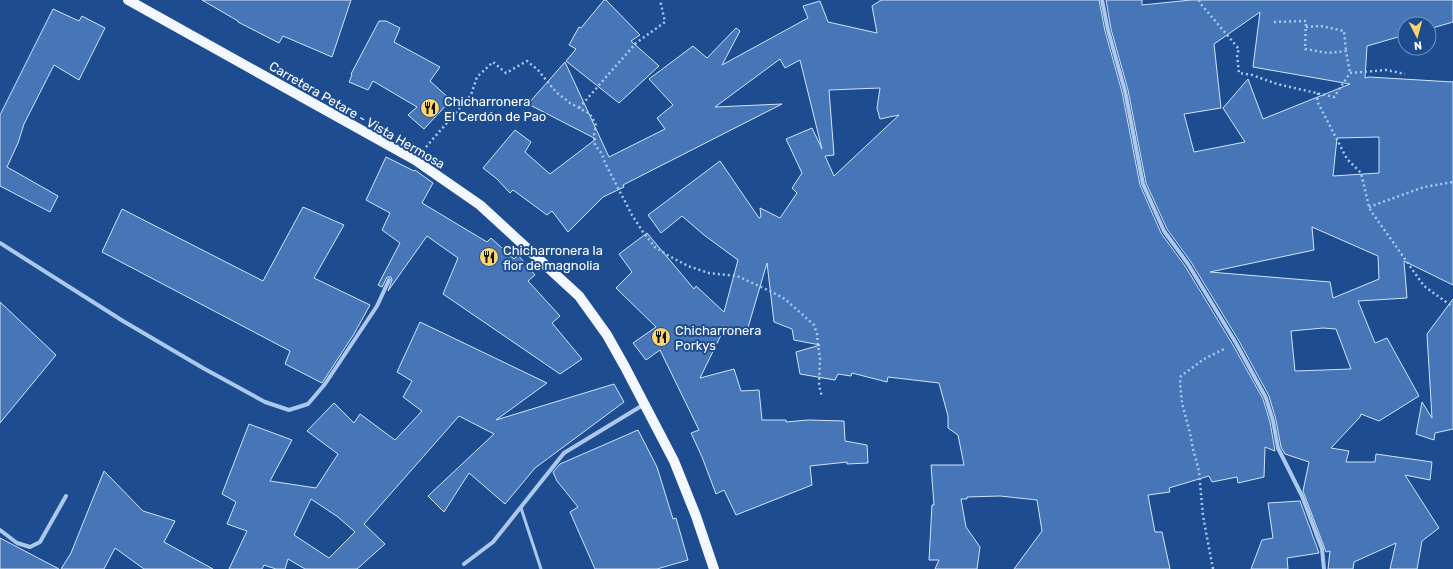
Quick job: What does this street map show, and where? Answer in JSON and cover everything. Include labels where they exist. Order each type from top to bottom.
[{"type":"main road","name":"Carretera Petare - Vista Hermosa","points":[[128,0],[415,160],[480,205],[579,296],[607,335],[645,404],[677,468],[696,516],[714,569]]},
{"type":"street","points":[[1102,0],[1108,30],[1125,91],[1143,184],[1164,231],[1188,264],[1236,343],[1266,398],[1273,421],[1278,448],[1302,496],[1322,549],[1324,569]]},
{"type":"street","points":[[0,243],[123,321],[203,368],[265,402],[289,410],[308,404],[325,384],[377,306],[389,280]]},
{"type":"street","points":[[464,564],[493,542],[564,452],[645,404]]},
{"type":"street","points":[[0,530],[17,543],[30,547],[40,542],[66,496]]},
{"type":"lane","points":[[521,508],[540,569]]},
{"type":"path","points":[[579,108],[636,43],[665,22],[660,0]]},
{"type":"path","points":[[1199,0],[1208,13],[1239,49],[1237,55],[1239,73],[1252,74],[1277,84],[1334,97],[1350,73],[1344,31],[1321,26],[1306,27]]},
{"type":"path","points":[[1274,22],[1306,21],[1305,49],[1328,53],[1346,51]]},
{"type":"path","points":[[415,160],[471,94],[477,77],[492,62],[506,74],[527,60],[538,70],[556,92],[590,114],[596,124],[594,135],[595,145],[602,154],[605,163],[632,215],[655,247],[688,266],[709,273],[737,276],[772,292],[785,299],[814,324],[820,358],[819,385],[822,397]]},
{"type":"path","points":[[1350,73],[1386,70],[1404,74]]},
{"type":"path","points":[[1318,93],[1317,101],[1344,152],[1361,173],[1369,207],[1424,286],[1453,307]]},
{"type":"path","points":[[1369,207],[1424,187],[1453,182]]},
{"type":"path","points":[[1213,569],[1203,516],[1199,471],[1182,403],[1180,383],[1181,376],[1204,359],[1236,343]]},
{"type":"building","points":[[202,0],[351,0],[332,57],[283,36],[279,43],[238,22]]},
{"type":"building","points":[[604,0],[606,0],[640,35],[631,41],[659,66],[619,103],[566,61],[576,49],[569,45],[579,27],[581,28]]},
{"type":"building","points":[[881,0],[1099,0],[1105,31],[1122,92],[1140,185],[1161,233],[1185,266],[1233,345],[1263,399],[1270,422],[1275,451],[1265,447],[1264,477],[1238,483],[1237,477],[1212,482],[1209,476],[1169,488],[1170,492],[1148,495],[1155,532],[1162,532],[1170,569],[1014,569],[1042,531],[1037,500],[1000,496],[967,497],[967,499],[961,499],[966,527],[980,547],[977,569],[935,569],[939,560],[929,560],[932,505],[934,505],[931,465],[964,465],[958,435],[948,428],[948,416],[939,383],[888,377],[887,382],[852,373],[851,376],[838,374],[835,380],[800,374],[796,352],[820,345],[794,340],[792,329],[774,322],[767,263],[747,331],[722,326],[723,331],[700,378],[734,369],[741,391],[759,390],[762,420],[786,420],[786,422],[808,420],[844,421],[845,441],[867,445],[868,463],[847,464],[847,462],[810,466],[812,485],[736,515],[724,490],[716,494],[691,433],[699,430],[660,350],[646,360],[633,343],[656,327],[616,288],[632,272],[619,254],[647,233],[694,289],[696,286],[724,312],[738,260],[704,235],[682,216],[661,233],[648,215],[720,161],[759,218],[761,217],[760,208],[780,218],[797,193],[792,188],[802,173],[786,139],[812,128],[822,149],[800,60],[785,68],[780,59],[715,107],[782,104],[623,185],[624,187],[603,197],[568,232],[552,211],[547,215],[513,190],[510,193],[497,179],[483,168],[515,130],[531,142],[525,152],[550,174],[596,139],[528,104],[565,62],[609,157],[665,129],[657,118],[673,105],[649,79],[693,46],[707,58],[736,28],[740,31],[722,65],[808,18],[803,6],[820,1],[828,22],[877,33],[872,6]],"holes":[[[880,88],[877,108],[880,119],[899,115],[834,176],[825,156],[834,155],[829,90]]]},
{"type":"building","points":[[1106,0],[1142,0],[1142,5],[1191,0],[1453,0],[1453,22],[1437,27],[1437,16],[1397,16],[1397,37],[1367,46],[1365,78],[1453,82],[1453,285],[1404,261],[1407,298],[1358,301],[1375,343],[1387,338],[1419,396],[1379,421],[1361,414],[1360,417],[1331,448],[1349,451],[1346,462],[1375,462],[1376,454],[1432,462],[1430,480],[1405,475],[1439,528],[1422,541],[1417,569],[1390,569],[1396,543],[1354,562],[1353,569],[1328,569],[1330,551],[1326,552],[1303,491],[1309,462],[1285,454],[1281,447],[1276,420],[1269,396],[1239,341],[1191,262],[1167,229],[1146,183],[1128,90],[1111,29]],"holes":[[[1260,12],[1253,67],[1350,84],[1263,119],[1248,79],[1223,108],[1245,142],[1194,152],[1184,114],[1221,108],[1214,44]],[[1379,137],[1379,173],[1333,176],[1337,138]],[[1312,227],[1378,256],[1379,279],[1333,298],[1330,282],[1210,272],[1314,250]],[[1323,328],[1336,329],[1351,369],[1295,371],[1291,331]]]},
{"type":"building","points":[[53,9],[79,21],[82,16],[105,28],[79,80],[54,65],[24,124],[18,143],[7,167],[58,196],[50,212],[0,186],[0,115]]},
{"type":"building","points":[[379,21],[386,21],[400,28],[394,42],[440,67],[430,81],[451,100],[424,129],[408,115],[417,107],[373,81],[368,90],[349,82],[352,75],[351,74]]},
{"type":"building","points":[[386,157],[414,171],[415,170],[433,183],[422,203],[487,242],[491,238],[514,259],[518,255],[535,275],[528,281],[560,316],[552,323],[582,359],[560,374],[443,294],[458,258],[427,236],[388,291],[392,280],[391,277],[387,277],[382,287],[378,285],[400,243],[382,230],[390,213],[366,200]]},
{"type":"building","points":[[303,207],[344,225],[314,278],[370,305],[354,334],[322,383],[285,364],[290,351],[102,252],[122,209],[263,281]]},
{"type":"building","points":[[1453,299],[1453,429],[1435,433],[1434,440],[1416,434],[1422,402],[1432,418],[1427,334]]},
{"type":"building","points":[[0,302],[56,355],[0,423]]},
{"type":"building","points":[[420,322],[547,383],[496,420],[614,384],[624,402],[535,468],[505,504],[469,473],[444,512],[428,496],[494,434],[459,416],[364,524],[385,544],[357,569],[305,569],[288,559],[285,569],[276,569],[264,565],[262,569],[229,569],[247,531],[227,524],[236,502],[222,494],[249,424],[292,440],[270,481],[316,488],[338,454],[307,431],[334,403],[354,423],[360,414],[395,440],[422,411],[403,397],[412,381],[397,372]],"holes":[[[311,499],[338,517],[355,532],[329,558],[294,535]]]},
{"type":"building","points":[[638,430],[657,467],[673,519],[676,518],[688,560],[657,569],[595,569],[570,512],[578,507],[557,481],[553,472],[560,464]]},
{"type":"building","points":[[104,471],[143,511],[175,521],[164,542],[213,569],[144,569],[115,548],[104,569],[61,569],[71,553]]},
{"type":"building","points":[[1300,501],[1319,553],[1287,558],[1288,569],[1251,569],[1262,540],[1273,538],[1268,503]]},
{"type":"building","points":[[0,538],[59,569],[0,569]]},
{"type":"place","name":"Chicharronera El Cerdón de Pao","points":[[430,108]]},
{"type":"place","name":"Chicharronera la flor de magnolia","points":[[489,257]]},
{"type":"place","name":"Chicharronera Porkys","points":[[661,337]]}]
